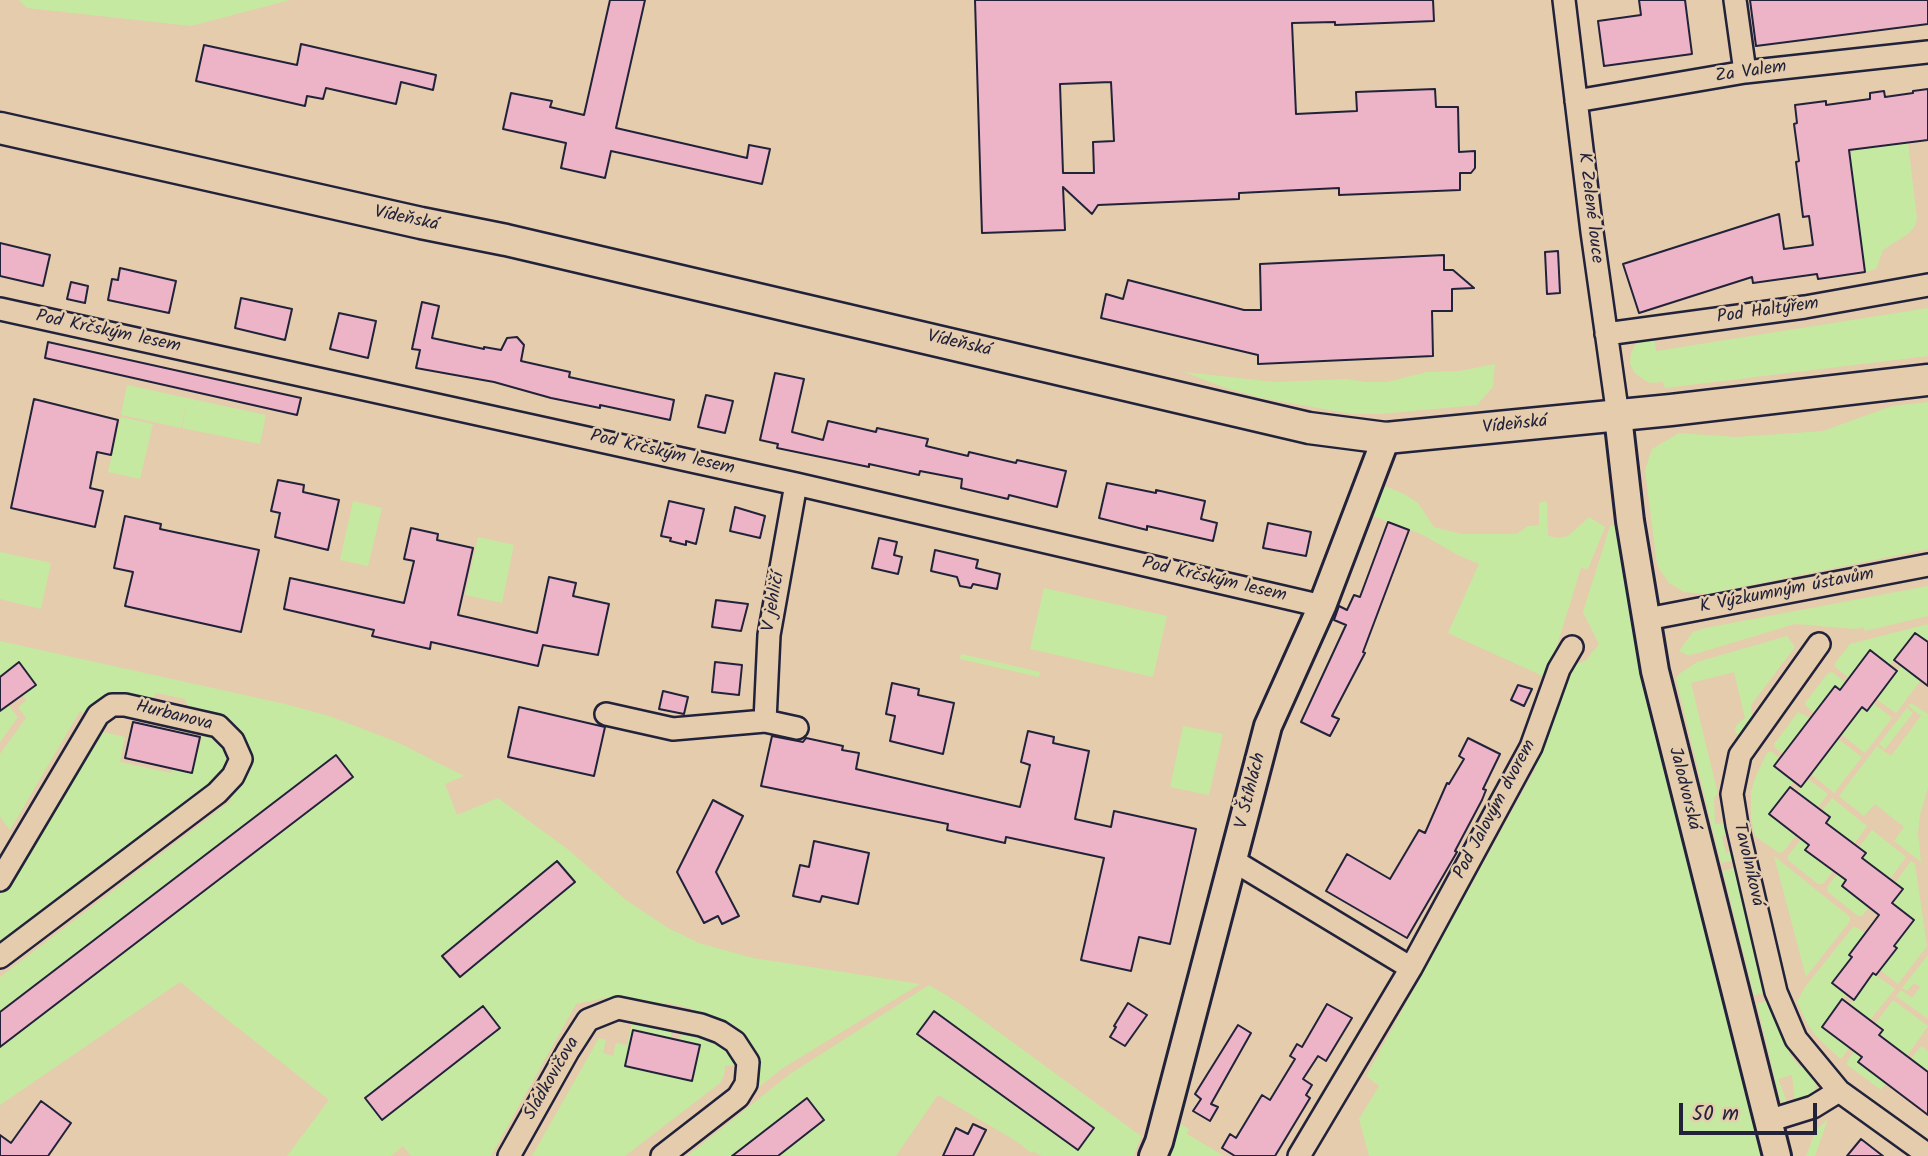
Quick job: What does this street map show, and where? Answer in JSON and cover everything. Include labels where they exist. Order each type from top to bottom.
[{"type":"main road","name":"Vídeňská","points":[[0,128],[514,242],[1309,429],[1386,439],[1618,416],[1928,380]]},
{"type":"street","name":"K Zelené louce","points":[[1564,0],[1618,416]]},
{"type":"street","points":[[1735,0],[1745,72]]},
{"type":"street","name":"Za Valem","points":[[1576,101],[1745,72],[1928,52]]},
{"type":"street","name":"Pod Haltýřem","points":[[1606,334],[1805,307],[1928,285]]},
{"type":"street","name":"Pod Krčským lesem","points":[[0,309],[796,484],[1322,606]]},
{"type":"street","name":"Jalodvorská","points":[[1618,416],[1630,521],[1661,698],[1777,1156]]},
{"type":"street","name":"V Štíhlách","points":[[1153,1156],[1163,1129],[1268,726],[1322,606],[1386,439]]},
{"type":"street","name":"V jehličí","points":[[765,721],[769,635],[796,484]]},
{"type":"street","name":"K Výzkumným ústavům","points":[[1647,619],[1928,565]]},
{"type":"street","name":"Tavolníková","points":[[1819,644],[1740,755],[1732,794],[1776,992],[1796,1039],[1839,1091],[1928,1155]]},
{"type":"street","name":"Pod Jalovým dvorem","points":[[1299,1156],[1411,968],[1531,747],[1559,669],[1572,647]]},
{"type":"street","name":"Hurbanova","points":[[0,880],[98,715],[112,705],[125,705],[218,726],[233,741],[241,759],[233,776],[217,793],[0,957]]},
{"type":"street","points":[[606,714],[673,729],[765,721],[797,728]]},
{"type":"street","points":[[1234,861],[1411,968]]},
{"type":"street","name":"Sládkovičova","points":[[509,1156],[568,1051],[589,1020],[618,1008],[701,1025],[720,1032],[735,1041],[748,1062],[746,1084],[738,1097],[662,1156]]},
{"type":"street","points":[[1768,1121],[1813,1107],[1839,1091]]},
{"type":"green space","points":[[19,0],[290,0],[191,26],[27,8]]},
{"type":"green space","points":[[1908,143],[1917,218],[1915,226],[1908,234],[1883,250],[1876,269],[1865,272],[1850,154],[1853,150]]},
{"type":"green space","points":[[1928,308],[1928,356],[1665,388],[1663,382],[1650,383],[1641,378],[1630,363],[1637,341],[1654,337],[1656,351]]},
{"type":"green space","points":[[1495,364],[1493,387],[1477,405],[1379,414],[1352,414],[1262,398],[1184,372],[1275,382],[1347,379],[1387,382],[1427,372],[1460,371]]},
{"type":"green space","points":[[127,385],[266,415],[260,444],[182,428],[187,402],[181,428],[121,415]]},
{"type":"green space","points":[[1928,402],[1928,549],[1707,594],[1684,592],[1669,583],[1657,565],[1645,470],[1652,449],[1679,433],[1736,437],[1823,431],[1892,406]]},
{"type":"green space","points":[[121,417],[153,424],[140,479],[108,472]]},
{"type":"green space","points":[[1381,487],[1404,494],[1418,503],[1434,527],[1461,534],[1516,534],[1528,526],[1539,525],[1539,503],[1547,501],[1548,536],[1568,536],[1589,517],[1605,527],[1588,569],[1581,568],[1547,678],[1448,633],[1479,564],[1421,534],[1370,515]]},
{"type":"green space","points":[[353,501],[382,508],[368,566],[340,560]]},
{"type":"green space","points":[[1619,524],[1633,621],[1694,883],[1763,1156],[1369,1156],[1359,1119],[1379,1086],[1366,1076],[1535,769],[1531,747],[1562,671],[1586,660],[1599,644],[1583,612],[1610,526]]},
{"type":"green space","points":[[478,537],[514,545],[502,603],[465,595]]},
{"type":"green space","points":[[0,552],[51,563],[41,609],[0,599]]},
{"type":"green space","points":[[1928,586],[1928,616],[1865,631],[1863,627],[1856,629],[1795,624],[1695,654],[1687,655],[1679,651],[1693,632],[1705,628]]},
{"type":"green space","points":[[1044,588],[1167,616],[1153,677],[1030,649]]},
{"type":"green space","points":[[1928,624],[1928,642],[1915,633],[1890,665],[1870,651],[1849,678],[1835,667],[1835,663],[1850,644]]},
{"type":"green space","points":[[1787,636],[1795,647],[1751,705],[1752,727],[1743,737],[1736,733],[1735,729],[1745,718],[1734,672],[1691,683],[1718,794],[1714,798],[1715,824],[1727,823],[1729,834],[1722,836],[1726,853],[1733,851],[1735,860],[1721,863],[1676,679],[1697,662]]},
{"type":"green space","points":[[0,641],[329,716],[397,742],[464,776],[445,784],[457,815],[498,798],[570,851],[626,900],[668,928],[699,943],[753,958],[920,984],[783,1068],[745,1098],[755,1073],[692,1013],[691,1008],[665,1003],[655,1009],[605,998],[576,1004],[491,1156],[411,1156],[403,1146],[391,1156],[287,1156],[329,1100],[180,982],[0,1105],[0,1047],[352,777],[336,756],[0,1012],[0,977],[232,800],[228,795],[233,791],[226,721],[212,713],[188,707],[185,699],[157,693],[150,700],[123,695],[87,715],[80,711],[10,830],[0,817],[0,754],[26,718],[18,707],[27,700],[22,695],[19,663],[0,677]],"holes":[[[557,861],[575,882],[460,977],[442,956]],[[483,1006],[500,1028],[382,1120]]]},
{"type":"green space","points":[[961,654],[1040,672],[1039,677],[960,659]]},
{"type":"green space","points":[[1903,663],[1921,680],[1896,713],[1876,699]]},
{"type":"green space","points":[[1832,672],[1846,683],[1840,690],[1835,686],[1814,713],[1805,703],[1828,673]]},
{"type":"green space","points":[[1873,703],[1892,718],[1865,753],[1841,734],[1862,707],[1867,711]]},
{"type":"green space","points":[[1911,703],[1928,714],[1928,788],[1918,833],[1921,862],[1894,841],[1904,827],[1875,804],[1864,816],[1839,796],[1877,746],[1891,756],[1921,716],[1908,706]]},
{"type":"green space","points":[[8,705],[18,717],[0,742],[0,711]]},
{"type":"green space","points":[[1907,708],[1913,713],[1885,749],[1879,744]]},
{"type":"green space","points":[[1798,712],[1810,718],[1784,754],[1774,747],[1775,743]]},
{"type":"green space","points":[[1183,726],[1223,734],[1209,795],[1170,787]]},
{"type":"green space","points":[[205,727],[216,731],[230,755],[227,772],[0,946],[0,886],[99,731],[125,737],[120,762],[171,773],[173,769],[192,773]]},
{"type":"green space","points":[[1838,739],[1862,757],[1834,793],[1811,774]]},
{"type":"green space","points":[[1771,751],[1780,759],[1774,767],[1794,781],[1769,814],[1796,835],[1783,852],[1779,853],[1755,836],[1751,819],[1751,791],[1767,753]]},
{"type":"green space","points":[[1808,779],[1828,794],[1817,808],[1795,795]]},
{"type":"green space","points":[[1832,798],[1867,826],[1854,844],[1826,823],[1822,811]]},
{"type":"green space","points":[[1872,830],[1906,857],[1890,879],[1862,858],[1866,853],[1859,847]]},
{"type":"green space","points":[[1801,839],[1809,845],[1806,850],[1833,871],[1823,884],[1818,884],[1788,860],[1788,856]]},
{"type":"green space","points":[[1774,856],[1850,917],[1850,921],[1806,977]]},
{"type":"green space","points":[[1911,861],[1915,864],[1927,946],[1898,984],[1880,970],[1914,920],[1892,903],[1902,889],[1895,883]]},
{"type":"green space","points":[[1737,867],[1768,992],[1754,995],[1723,871]]},
{"type":"green space","points":[[1837,874],[1846,880],[1842,886],[1869,907],[1862,916],[1858,916],[1828,892],[1827,887]]},
{"type":"green space","points":[[1853,927],[1865,933],[1849,954],[1852,957],[1832,982],[1847,994],[1822,1026],[1849,1048],[1842,1058],[1839,1058],[1808,1025],[1797,1002],[1805,987]]},
{"type":"green space","points":[[1928,955],[1928,1019],[1896,996],[1901,990],[1912,998],[1920,987],[1914,983],[1907,991],[1902,988]]},
{"type":"green space","points":[[1873,973],[1895,989],[1870,1020],[1848,1008]]},
{"type":"green space","points":[[929,985],[959,1003],[1141,1136],[1134,1156],[1041,1156],[1033,1151],[1031,1153],[1016,1141],[938,1095],[896,1156],[778,1156],[824,1120],[807,1098],[732,1156],[687,1156],[790,1074]],"holes":[[[934,1011],[1094,1127],[1078,1150],[917,1034]]]},
{"type":"green space","points":[[1770,1000],[1795,1049],[1789,1054],[1800,1067],[1806,1062],[1818,1076],[1814,1093],[1808,1100],[1795,1104],[1792,1075],[1778,1079],[1788,1104],[1780,1100],[1757,1004]]},
{"type":"green space","points":[[1893,1000],[1928,1026],[1907,1056],[1879,1035],[1875,1024]]},
{"type":"green space","points":[[633,1019],[672,1027],[671,1038],[633,1030],[625,1066],[692,1081],[700,1045],[679,1040],[683,1031],[718,1038],[730,1047],[739,1064],[725,1066],[720,1083],[625,1156],[532,1156],[599,1038],[606,1040],[603,1053],[613,1056],[616,1043],[627,1045]]},
{"type":"green space","points":[[1921,1046],[1928,1051],[1928,1072],[1911,1059]]},
{"type":"green space","points":[[1854,1051],[1862,1057],[1858,1062],[1886,1083],[1881,1090],[1846,1064]]},
{"type":"green space","points":[[1828,1119],[1815,1156],[1806,1156],[1816,1130]]},
{"type":"green space","points":[[1181,1124],[1189,1129],[1187,1134],[1224,1156],[1169,1156]]},
{"type":"building","points":[[610,0],[645,0],[616,128],[747,158],[749,145],[770,149],[762,184],[611,151],[605,178],[561,168],[566,143],[503,129],[511,93],[552,101],[550,107],[584,115]]},
{"type":"building","points":[[975,0],[1433,0],[1434,21],[1335,25],[1335,22],[1292,23],[1296,114],[1357,111],[1356,92],[1435,89],[1436,107],[1458,107],[1459,152],[1475,151],[1475,168],[1471,173],[1460,173],[1460,190],[1339,195],[1339,188],[1239,193],[1239,199],[1098,205],[1092,214],[1063,187],[1065,230],[982,233]],"holes":[[[1111,82],[1114,141],[1093,142],[1094,173],[1063,173],[1060,84]]]},
{"type":"building","points":[[1639,0],[1685,0],[1692,54],[1604,66],[1598,21],[1641,15]]},
{"type":"building","points":[[1750,0],[1928,0],[1928,24],[1756,46]]},
{"type":"building","points":[[301,44],[436,75],[433,90],[401,82],[396,104],[326,88],[323,99],[307,96],[305,106],[196,81],[204,45],[297,65]]},
{"type":"building","points":[[1928,89],[1928,140],[1849,150],[1865,272],[1818,279],[1817,274],[1753,283],[1752,277],[1639,313],[1623,264],[1779,214],[1784,249],[1813,245],[1809,216],[1803,217],[1796,162],[1799,161],[1794,124],[1797,123],[1795,105],[1826,101],[1826,105],[1870,99],[1870,93],[1884,91],[1885,97]]},
{"type":"building","points":[[0,243],[50,255],[43,286],[0,276]]},
{"type":"building","points":[[1558,251],[1560,293],[1547,294],[1545,252]]},
{"type":"building","points":[[1444,255],[1444,270],[1453,270],[1474,288],[1452,289],[1452,311],[1432,311],[1433,356],[1258,364],[1258,355],[1101,318],[1106,294],[1123,299],[1128,280],[1244,310],[1261,310],[1260,264]]},
{"type":"building","points":[[120,268],[176,281],[169,313],[108,300],[112,279],[118,280]]},
{"type":"building","points":[[71,282],[88,286],[85,303],[67,299]]},
{"type":"building","points":[[241,298],[292,309],[285,340],[235,328]]},
{"type":"building","points":[[422,302],[439,306],[432,338],[501,350],[507,338],[517,337],[524,345],[521,361],[570,372],[569,377],[674,400],[670,420],[551,398],[494,382],[416,368],[420,350],[412,349]]},
{"type":"building","points":[[339,313],[376,321],[368,358],[330,349]]},
{"type":"building","points":[[48,342],[301,398],[297,415],[45,358]]},
{"type":"building","points":[[775,373],[804,379],[792,432],[823,440],[828,421],[876,432],[877,428],[928,439],[926,446],[968,456],[969,452],[1066,471],[1057,507],[1009,495],[1008,499],[961,488],[962,479],[920,471],[919,475],[869,464],[869,467],[777,448],[778,444],[760,440]]},
{"type":"building","points":[[706,395],[733,401],[725,433],[698,427]]},
{"type":"building","points":[[34,399],[118,420],[111,455],[97,452],[90,488],[103,491],[95,527],[11,508]]},
{"type":"building","points":[[278,480],[304,485],[303,492],[339,500],[328,550],[275,537],[280,513],[271,511]]},
{"type":"building","points":[[1107,483],[1205,501],[1201,519],[1217,523],[1213,541],[1147,526],[1147,530],[1099,518]]},
{"type":"building","points":[[669,501],[704,509],[696,544],[686,541],[686,545],[661,536]]},
{"type":"building","points":[[735,507],[765,516],[760,538],[730,531]]},
{"type":"building","points":[[125,516],[161,524],[160,529],[259,550],[241,632],[125,606],[133,572],[114,568]]},
{"type":"building","points":[[1388,522],[1409,530],[1363,652],[1365,653],[1332,716],[1339,719],[1330,736],[1301,722],[1346,625],[1334,620],[1339,606],[1347,610],[1354,595],[1360,597]]},
{"type":"building","points":[[1268,523],[1311,532],[1306,556],[1263,548]]},
{"type":"building","points":[[411,528],[438,534],[437,540],[473,548],[458,615],[537,633],[549,577],[576,583],[573,596],[609,604],[598,655],[543,645],[538,666],[431,642],[430,649],[372,636],[374,630],[284,609],[290,578],[404,603],[414,561],[404,559]]},
{"type":"building","points":[[879,538],[897,542],[894,555],[902,557],[898,574],[872,568]]},
{"type":"building","points":[[935,550],[978,560],[976,568],[1000,574],[997,589],[973,584],[971,588],[960,586],[957,577],[931,571]]},
{"type":"building","points":[[716,600],[748,604],[741,631],[712,627]]},
{"type":"building","points":[[1915,633],[1928,642],[1928,686],[1894,660]]},
{"type":"building","points":[[1870,650],[1897,671],[1867,711],[1862,707],[1801,787],[1774,766],[1835,686],[1840,690]]},
{"type":"building","points":[[19,662],[36,685],[0,711],[0,677]]},
{"type":"building","points":[[715,662],[742,665],[739,695],[712,692]]},
{"type":"building","points":[[892,683],[919,689],[918,695],[954,703],[943,754],[890,741],[895,716],[886,714]]},
{"type":"building","points":[[1518,685],[1532,689],[1524,706],[1511,700]]},
{"type":"building","points":[[663,691],[688,697],[684,714],[659,709]]},
{"type":"building","points":[[519,707],[605,727],[594,776],[508,757]]},
{"type":"building","points":[[133,722],[200,737],[192,773],[125,758]]},
{"type":"building","points":[[1028,731],[1054,737],[1053,743],[1089,751],[1075,819],[1111,827],[1114,811],[1196,829],[1170,944],[1139,937],[1131,971],[1081,960],[1104,858],[1006,837],[1005,843],[947,830],[948,824],[761,786],[772,736],[803,742],[806,738],[843,746],[842,750],[859,753],[856,769],[1020,807],[1030,765],[1021,762]]},
{"type":"building","points":[[1468,738],[1500,754],[1483,789],[1486,790],[1482,800],[1455,851],[1457,852],[1407,938],[1326,891],[1347,854],[1390,879],[1419,830],[1425,833],[1447,783],[1449,784],[1464,759],[1459,756]]},
{"type":"building","points":[[336,755],[353,777],[0,1047],[0,1012]]},
{"type":"building","points":[[1790,787],[1830,817],[1826,823],[1866,853],[1862,858],[1903,889],[1892,903],[1914,920],[1894,946],[1897,948],[1876,975],[1873,973],[1854,1000],[1832,983],[1879,915],[1842,886],[1846,880],[1805,850],[1809,845],[1769,814]]},
{"type":"building","points":[[713,800],[743,816],[716,872],[739,916],[722,924],[718,916],[704,923],[677,872]]},
{"type":"building","points":[[814,841],[869,853],[858,904],[822,896],[820,902],[793,896],[800,865],[809,867]]},
{"type":"building","points":[[557,861],[575,882],[460,977],[442,956]]},
{"type":"building","points":[[1842,999],[1883,1030],[1879,1035],[1928,1072],[1928,1115],[1858,1062],[1862,1057],[1822,1027]]},
{"type":"building","points":[[1128,1003],[1147,1015],[1125,1046],[1110,1037]]},
{"type":"building","points":[[1327,1004],[1352,1018],[1326,1061],[1318,1056],[1303,1079],[1312,1085],[1306,1095],[1310,1098],[1275,1156],[1235,1156],[1222,1148],[1230,1134],[1236,1138],[1262,1095],[1270,1100],[1295,1059],[1290,1056],[1297,1044],[1302,1047]]},
{"type":"building","points":[[483,1006],[500,1028],[382,1120],[365,1098]]},
{"type":"building","points":[[934,1011],[1094,1128],[1078,1150],[917,1034]]},
{"type":"building","points":[[1238,1025],[1251,1033],[1211,1104],[1218,1107],[1210,1121],[1193,1111],[1201,1099],[1195,1094]]},
{"type":"building","points":[[633,1030],[700,1045],[692,1081],[625,1066]]},
{"type":"building","points":[[807,1098],[824,1120],[778,1156],[732,1156]]},
{"type":"building","points":[[41,1101],[71,1123],[48,1156],[0,1156],[0,1135],[11,1143]]},
{"type":"building","points":[[973,1124],[986,1130],[973,1156],[943,1156],[956,1128],[968,1134]]},
{"type":"building","points":[[1861,1139],[1883,1156],[1847,1156]]}]
